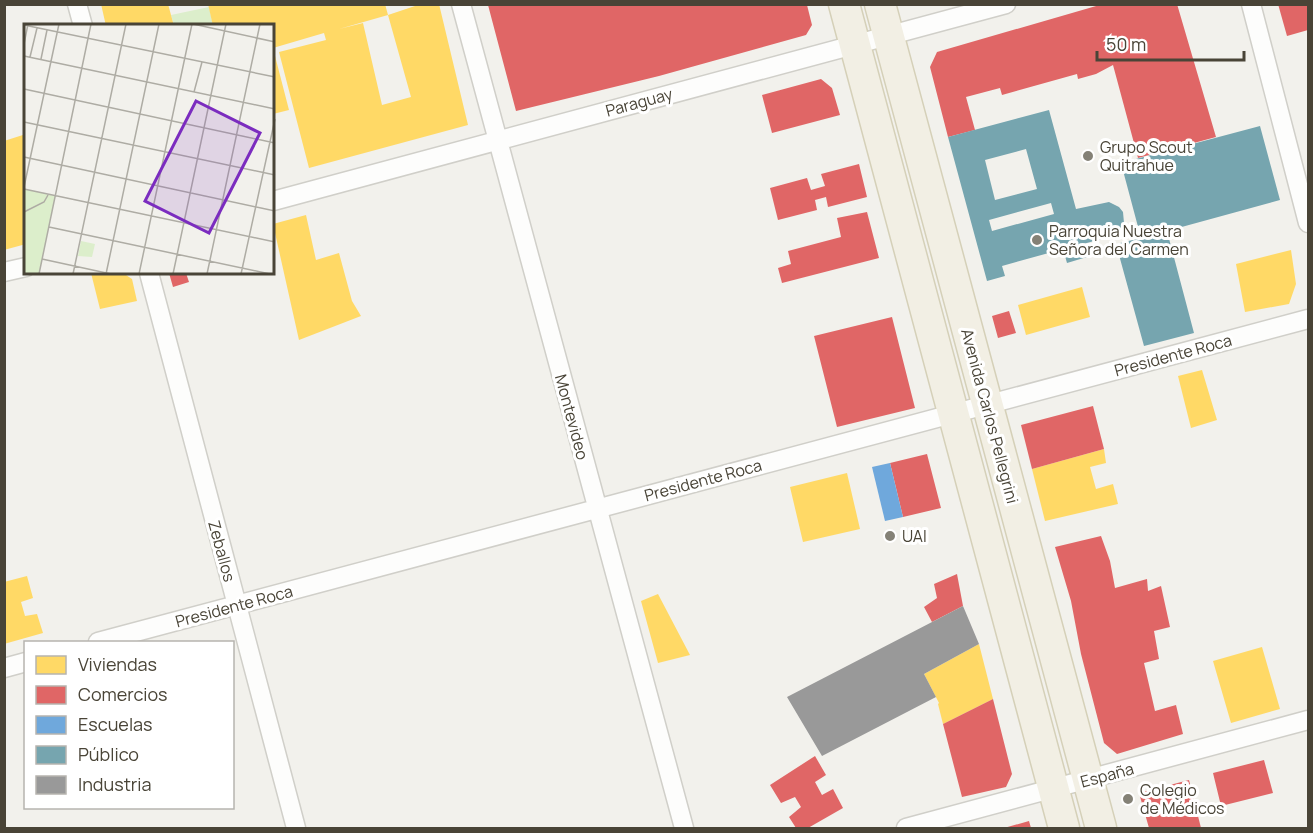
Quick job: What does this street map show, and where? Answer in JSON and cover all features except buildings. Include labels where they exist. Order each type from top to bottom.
[{"type":"main road","points":[[844,4],[1064,828]]},
{"type":"main road","name":"Avenida Carlos Pellegrini","points":[[880,4],[1101,828]]},
{"type":"street","points":[[78,4],[83,24]]},
{"type":"street","name":"Montevideo","points":[[461,4],[684,828]]},
{"type":"street","name":"Paraguay","points":[[274,201],[1006,4]]},
{"type":"street","points":[[1251,4],[1308,223]]},
{"type":"street","points":[[4,272],[24,267]]},
{"type":"street","name":"Zeballos","points":[[149,274],[296,828]]},
{"type":"street","name":"Presidente Roca","points":[[102,641],[1308,319]]},
{"type":"street","points":[[4,668],[24,663]]},
{"type":"street","name":"España","points":[[906,828],[1308,720]]},
{"type":"green space","points":[[209,7],[213,24],[174,24],[171,15]]},
{"type":"place","name":"Grupo Scout Quitrahue","points":[[1088,156]]},
{"type":"place","name":"Parroquia Nuestra Señora del Carmen","points":[[1037,240]]},
{"type":"place","name":"UAI","points":[[890,536]]},
{"type":"place","name":"Colegio de Médicos","points":[[1128,799]]}]
